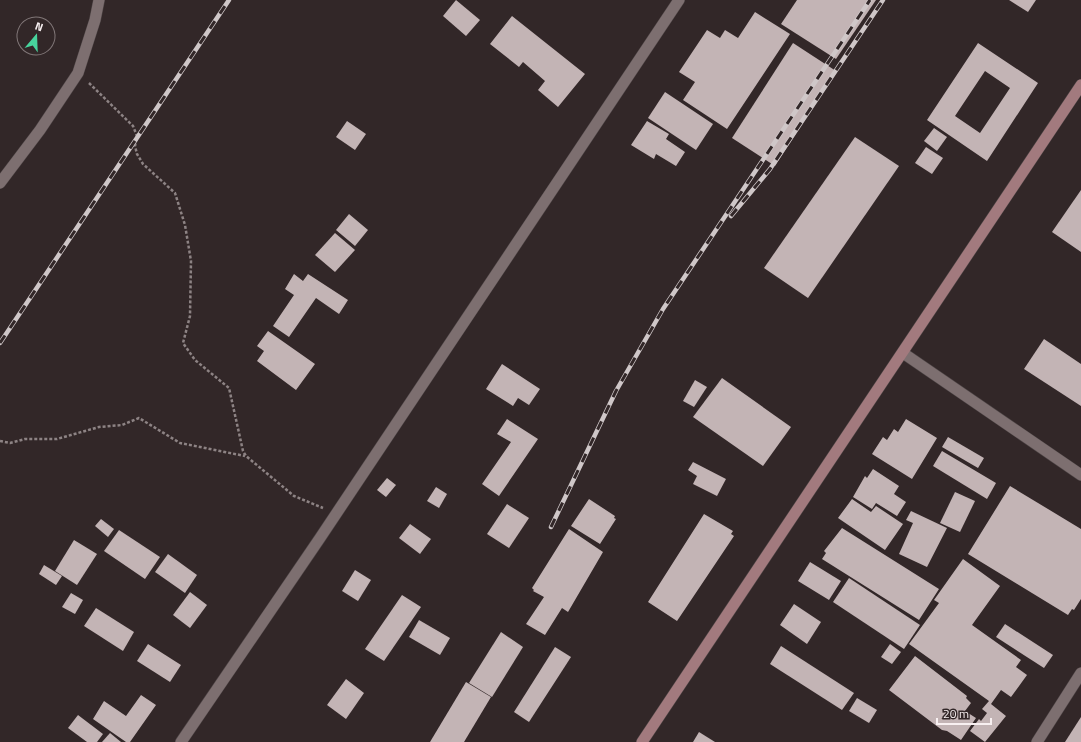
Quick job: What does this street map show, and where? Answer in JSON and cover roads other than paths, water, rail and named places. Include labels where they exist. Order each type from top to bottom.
[{"type":"main road","points":[[642,742],[903,353],[1081,84]]},
{"type":"street","points":[[0,183],[40,130],[78,73],[95,20],[99,0]]},
{"type":"street","points":[[181,742],[679,0]]},
{"type":"street","points":[[903,353],[1081,475]]},
{"type":"street","points":[[1037,742],[1081,674]]},
{"type":"railway","points":[[0,343],[229,0]]},
{"type":"railway","points":[[551,527],[616,391],[663,309],[870,0]]},
{"type":"railway","points":[[731,216],[770,169],[883,0]]}]
